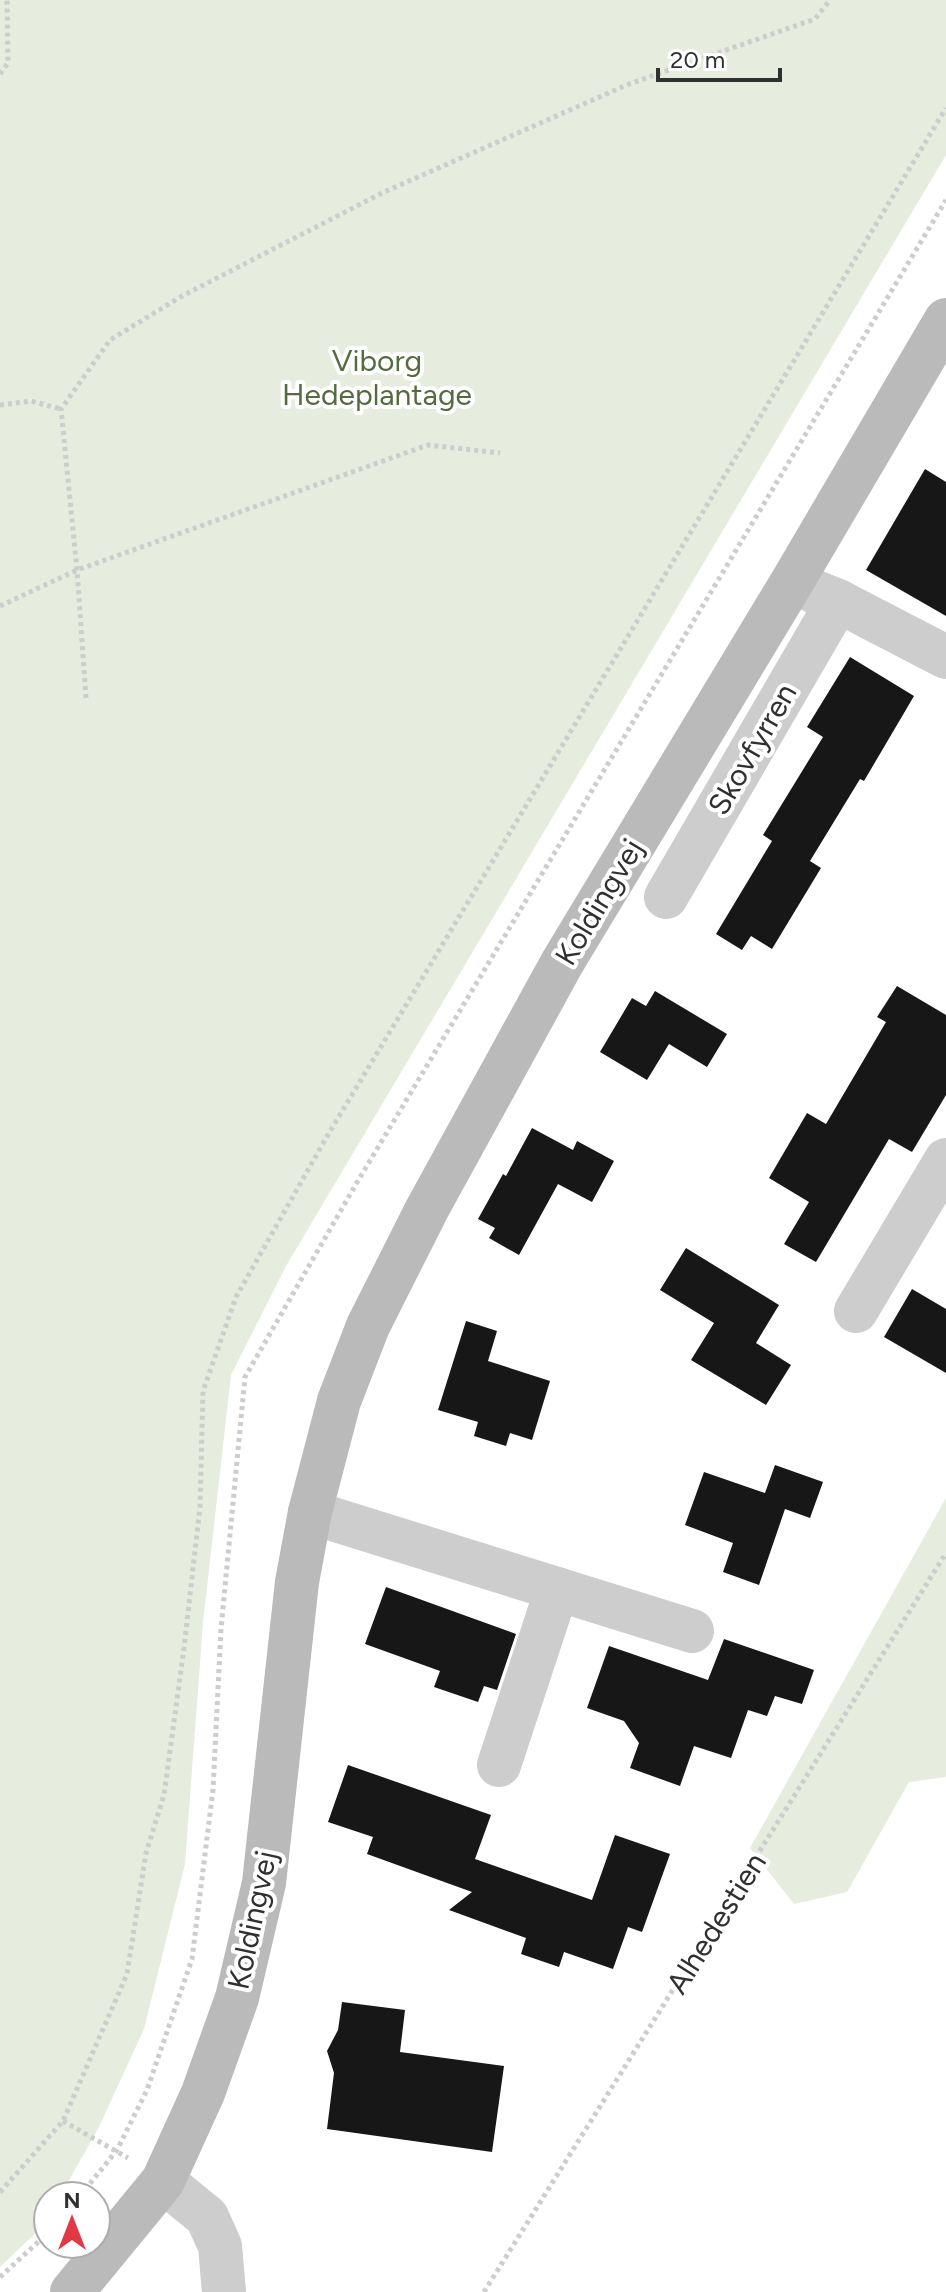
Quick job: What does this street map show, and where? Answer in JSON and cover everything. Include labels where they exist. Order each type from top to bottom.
[{"type":"street","name":"Koldingvej","points":[[72,2292],[163,2181],[203,2093],[237,1998],[264,1883],[297,1582],[310,1512],[339,1401],[368,1326],[427,1209],[562,963],[946,320]]},
{"type":"street","points":[[792,582],[838,601],[946,657]]},
{"type":"street","name":"Skovfyrren","points":[[666,897],[838,601]]},
{"type":"street","points":[[856,1311],[946,1160]]},
{"type":"street","points":[[310,1512],[692,1631]]},
{"type":"street","points":[[499,1765],[557,1589]]},
{"type":"street","points":[[163,2181],[207,2217],[220,2246],[224,2292]]},
{"type":"path","points":[[0,74],[8,63],[7,0]]},
{"type":"path","points":[[86,698],[61,409],[110,340],[182,296],[384,192],[629,84],[815,19],[830,0]]},
{"type":"path","points":[[0,2192],[63,2121],[127,1974],[146,1853],[164,1795],[184,1648],[200,1507],[203,1391],[236,1297],[329,1133],[946,108]]},
{"type":"path","points":[[0,405],[31,401],[61,409]]},
{"type":"path","points":[[0,606],[77,570],[428,445],[500,453]]},
{"type":"path","name":"Alhedestien","points":[[484,2292],[946,1553]]},
{"type":"path","points":[[63,2121],[117,2150]]},
{"type":"path","points":[[0,2277],[32,2248]]},
{"type":"green space","name":"Viborg Hedeplantage","points":[[0,0],[946,0],[946,155],[286,1266],[231,1375],[203,1623],[185,1864],[144,2029],[98,2129],[69,2180],[32,2180],[32,2237],[0,2267]]},
{"type":"green space","points":[[946,1498],[946,1777],[909,1782],[847,1892],[794,1904],[750,1848]]},
{"type":"building","points":[[925,469],[946,482],[946,616],[866,570]]},
{"type":"building","points":[[850,657],[914,696],[864,781],[860,779],[810,861],[821,868],[772,949],[751,936],[742,950],[716,934],[772,841],[763,835],[823,737],[807,727]]},
{"type":"building","points":[[897,986],[946,1015],[946,1095],[912,1152],[889,1139],[816,1262],[784,1244],[809,1202],[769,1178],[807,1113],[826,1124],[886,1022],[877,1017]]},
{"type":"building","points":[[655,991],[727,1034],[707,1067],[669,1044],[647,1080],[600,1052],[632,998],[646,1006]]},
{"type":"building","points":[[532,1128],[573,1150],[577,1141],[614,1161],[592,1202],[558,1184],[519,1255],[489,1238],[495,1228],[478,1219]]},
{"type":"building","points":[[686,1248],[779,1305],[756,1343],[791,1365],[766,1405],[691,1360],[714,1323],[660,1290]]},
{"type":"building","points":[[912,1289],[946,1309],[946,1373],[884,1337]]},
{"type":"building","points":[[466,1321],[497,1331],[488,1361],[550,1381],[532,1440],[510,1433],[506,1446],[474,1436],[478,1422],[438,1410]]},
{"type":"building","points":[[775,1465],[823,1482],[810,1518],[785,1509],[759,1585],[723,1572],[733,1543],[685,1525],[704,1472],[765,1493]]},
{"type":"building","points":[[386,1587],[516,1634],[497,1690],[484,1686],[478,1702],[434,1687],[440,1671],[365,1644]]},
{"type":"building","points":[[724,1639],[814,1670],[802,1704],[775,1696],[767,1716],[748,1710],[731,1758],[694,1746],[680,1786],[630,1768],[639,1743],[624,1721],[587,1708],[609,1646],[708,1680]]},
{"type":"building","points":[[348,1765],[491,1815],[475,1859],[592,1900],[615,1835],[670,1854],[642,1932],[628,1927],[613,1969],[564,1952],[559,1967],[521,1954],[526,1938],[449,1910],[472,1892],[367,1854],[373,1837],[328,1822]]},
{"type":"building","points":[[342,2002],[405,2010],[400,2052],[504,2066],[492,2152],[327,2129],[334,2073],[327,2051],[338,2030]]}]
